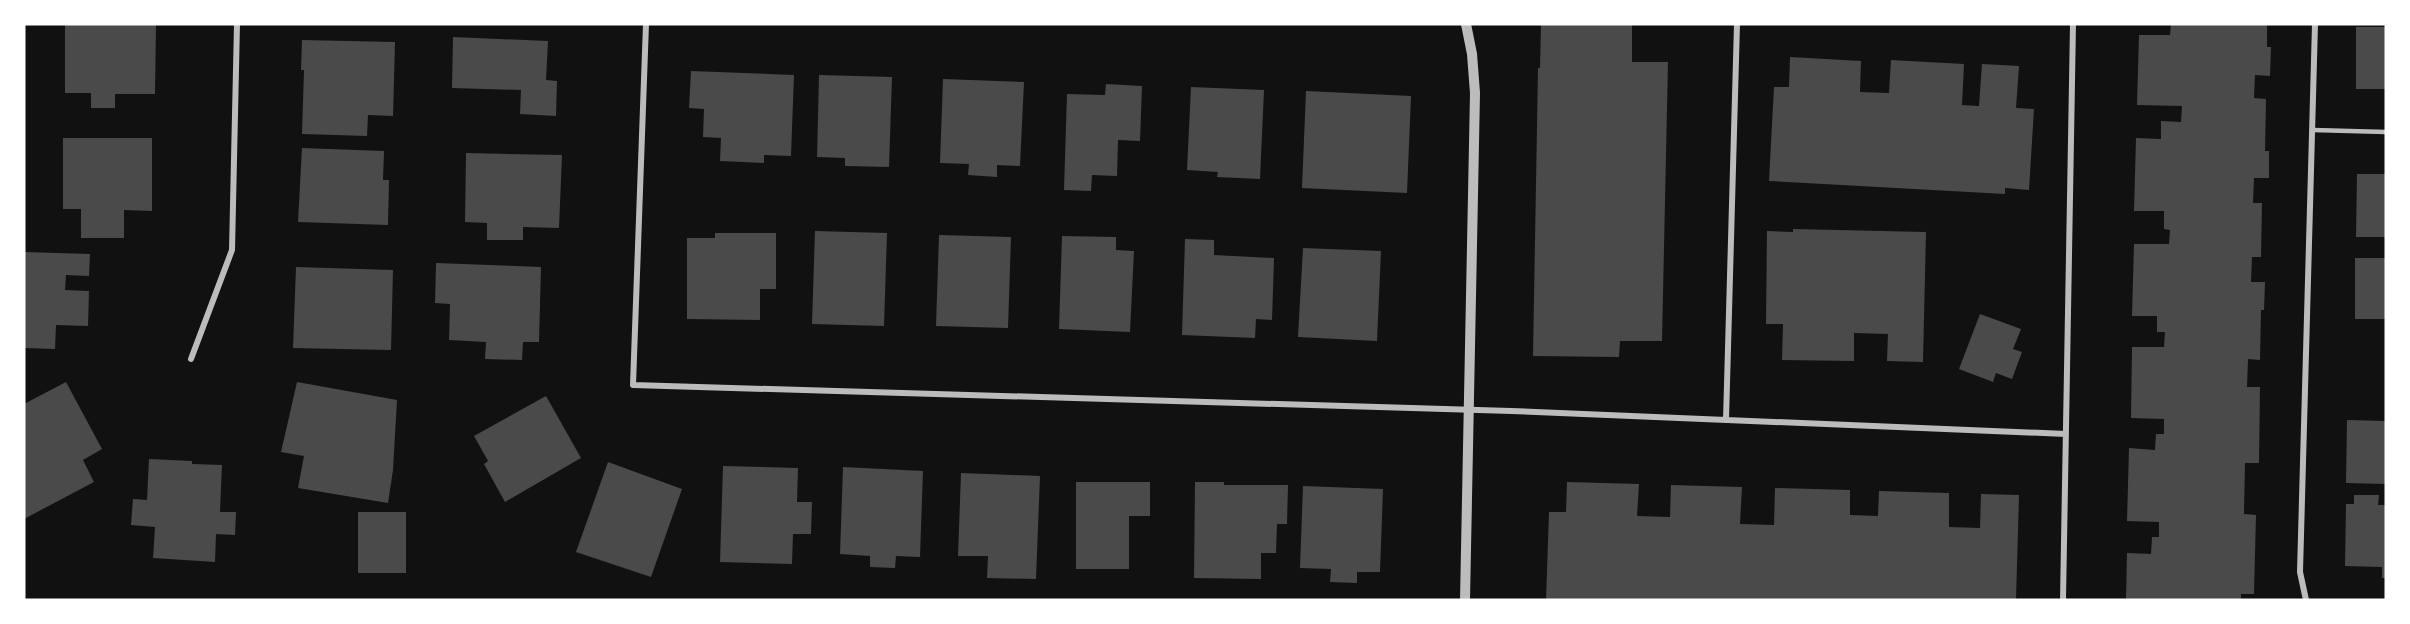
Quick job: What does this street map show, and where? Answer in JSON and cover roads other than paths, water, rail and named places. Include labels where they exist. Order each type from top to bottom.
[{"type":"street","points":[[191,359],[232,250],[237,24]]},
{"type":"street","points":[[646,24],[633,385],[1470,411],[2066,434]]},
{"type":"street","points":[[1466,24],[1472,54],[1475,93],[1466,600]]},
{"type":"street","points":[[1726,420],[1737,24]]},
{"type":"street","points":[[2063,600],[2073,24]]},
{"type":"street","points":[[2306,600],[2300,572],[2315,24]]},
{"type":"lane","points":[[2313,130],[2386,132]]}]
